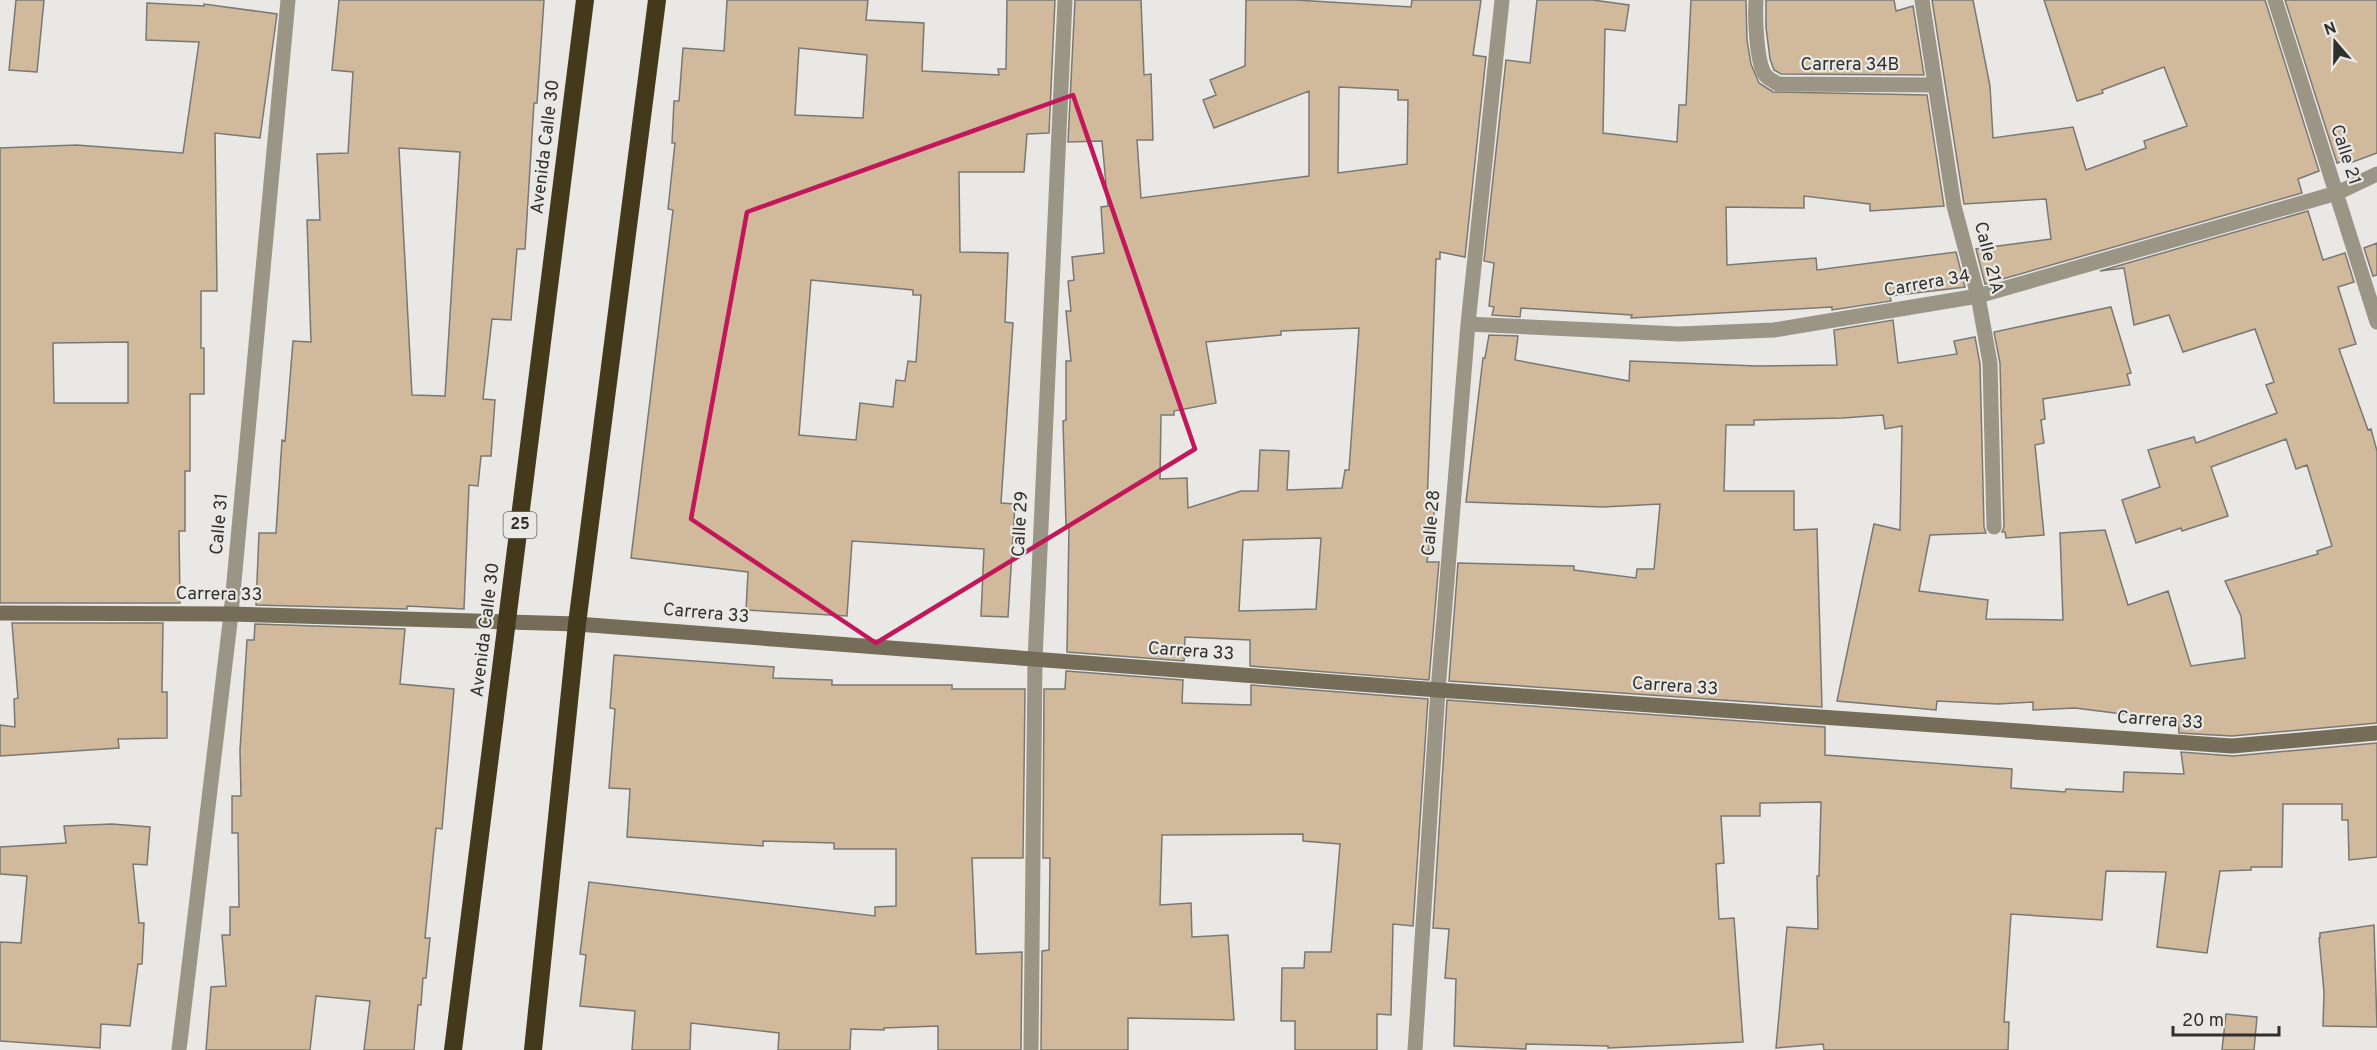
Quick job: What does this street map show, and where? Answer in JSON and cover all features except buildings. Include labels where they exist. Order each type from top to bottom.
[{"type":"highway","name":"Avenida Calle 30","points":[[453,1050],[585,0]]},
{"type":"highway","points":[[532,1050],[577,624],[657,0]]},
{"type":"street","name":"Calle 31","points":[[179,1050],[231,614],[288,0]]},
{"type":"street","name":"Calle 29","points":[[1031,1050],[1035,660],[1065,0]]},
{"type":"street","name":"Calle 28","points":[[1415,1050],[1438,690],[1468,324],[1502,0]]},
{"type":"street","name":"Carrera 34B","points":[[1756,0],[1755,15],[1761,66],[1766,76],[1778,84],[1935,85]]},
{"type":"street","name":"Calle 21A","points":[[1922,0],[1954,206],[1978,296],[1990,363],[1994,527]]},
{"type":"street","name":"Calle 21","points":[[2275,0],[2377,322]]},
{"type":"street","name":"Carrera 34","points":[[1468,324],[1679,334],[1774,330],[1978,296],[2337,193],[2377,174]]},
{"type":"street","name":"Carrera 33","points":[[0,613],[231,614],[577,624],[1438,690],[2232,746],[2377,733]]},
{"type":"highlighted area","points":[[1073,95],[1195,449],[876,643],[691,519],[747,212]]}]
